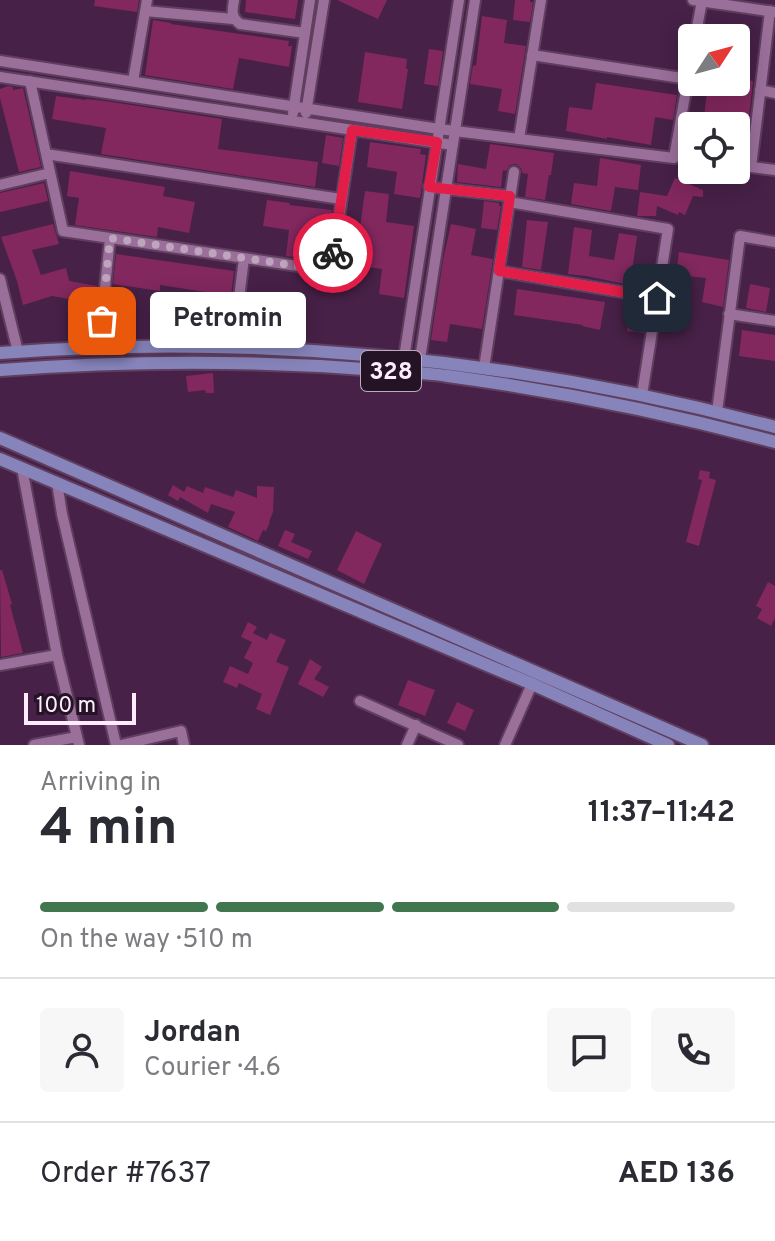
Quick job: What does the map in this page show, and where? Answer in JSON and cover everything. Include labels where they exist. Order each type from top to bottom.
[{"type":"main road","points":[[0,351],[233,347],[333,351],[420,359]]},
{"type":"main road","name":"328","points":[[420,359],[642,395],[775,427]]},
{"type":"main road","name":"328","points":[[0,370],[66,365],[214,362],[326,366],[446,376],[600,401],[775,442]]},
{"type":"main road","points":[[0,438],[702,745]]},
{"type":"main road","points":[[0,459],[532,684],[668,745]]},
{"type":"street","points":[[233,19],[234,0]]},
{"type":"street","points":[[292,121],[310,0]]},
{"type":"street","points":[[304,123],[324,0]]},
{"type":"street","points":[[404,358],[459,0]]},
{"type":"street","points":[[420,359],[475,0]]},
{"type":"street","points":[[519,139],[541,0]]},
{"type":"street","points":[[696,24],[697,1],[773,12],[751,167],[775,170]]},
{"type":"street","points":[[133,81],[146,6],[305,33]]},
{"type":"street","points":[[532,55],[678,77]]},
{"type":"street","points":[[0,61],[455,132],[674,158],[685,96]]},
{"type":"street","points":[[0,77],[453,145]]},
{"type":"street","points":[[30,81],[63,231],[331,271],[352,130]]},
{"type":"street","points":[[760,90],[775,93]]},
{"type":"street","points":[[46,154],[341,199]]},
{"type":"street","points":[[484,368],[514,172]]},
{"type":"street","points":[[0,185],[50,173]]},
{"type":"street","points":[[429,187],[668,229],[642,395]]},
{"type":"street","points":[[717,412],[740,236],[775,242]]},
{"type":"street","points":[[99,348],[110,238]]},
{"type":"street","points":[[233,347],[244,258]]},
{"type":"street","points":[[499,271],[657,298]]},
{"type":"street","points":[[0,279],[18,352]]},
{"type":"street","points":[[729,314],[775,321]]},
{"type":"street","points":[[22,468],[57,655],[78,741],[34,745]]},
{"type":"street","points":[[57,483],[118,745],[181,731],[184,745]]},
{"type":"street","points":[[0,665],[57,655]]},
{"type":"street","points":[[505,745],[532,684]]},
{"type":"street","points":[[360,701],[458,745]]},
{"type":"street","points":[[407,745],[416,725]]},
{"type":"building","points":[[95,0],[139,0],[137,12],[94,6]]},
{"type":"building","points":[[246,0],[298,0],[295,19],[245,12]]},
{"type":"building","points":[[337,0],[387,0],[378,19]]},
{"type":"building","points":[[515,0],[533,2],[530,22],[513,20]]},
{"type":"building","points":[[482,16],[507,20],[504,43],[526,46],[515,114],[498,111],[502,89],[470,84],[473,65],[476,66]]},
{"type":"building","points":[[153,20],[289,41],[288,46],[292,46],[289,67],[239,58],[233,89],[145,75]]},
{"type":"building","points":[[429,49],[443,51],[438,86],[424,84]]},
{"type":"building","points":[[365,52],[407,59],[402,109],[358,102]]},
{"type":"building","points":[[750,80],[753,81],[749,112],[705,112],[706,96],[750,96]]},
{"type":"building","points":[[596,83],[677,95],[673,120],[655,117],[651,145],[566,131],[569,107],[592,110]]},
{"type":"building","points":[[8,86],[13,90],[23,88],[41,167],[19,172],[0,98],[0,89]]},
{"type":"building","points":[[56,96],[222,119],[218,149],[318,162],[315,187],[101,154],[106,128],[52,119]]},
{"type":"building","points":[[326,135],[343,138],[339,166],[322,163]]},
{"type":"building","points":[[370,142],[421,149],[420,154],[426,155],[420,198],[394,194],[397,172],[367,167]]},
{"type":"building","points":[[490,144],[554,153],[545,200],[525,197],[528,174],[522,173],[516,164],[503,170],[501,187],[457,182],[458,164],[486,169]]},
{"type":"building","points":[[600,158],[641,165],[638,190],[615,187],[611,211],[571,204],[574,183],[597,186]]},
{"type":"building","points":[[70,171],[165,187],[163,196],[195,202],[189,233],[158,227],[157,237],[75,225],[79,198],[67,196]]},
{"type":"building","points":[[675,178],[678,184],[689,184],[703,190],[703,197],[693,196],[685,215],[657,206],[656,216],[637,216],[640,192],[667,196]]},
{"type":"building","points":[[44,183],[48,201],[0,212],[0,193]]},
{"type":"building","points":[[365,191],[389,194],[386,222],[414,226],[404,298],[379,294],[382,269],[355,265]]},
{"type":"building","points":[[267,200],[332,210],[328,235],[309,233],[306,259],[286,256],[289,230],[263,226]]},
{"type":"building","points":[[484,201],[501,206],[497,230],[481,228]]},
{"type":"building","points":[[527,220],[548,222],[541,270],[522,267]]},
{"type":"building","points":[[53,224],[59,244],[32,250],[41,275],[66,268],[69,281],[97,286],[93,327],[76,328],[75,300],[52,296],[23,305],[1,237]]},
{"type":"building","points":[[451,224],[476,229],[471,255],[493,259],[482,329],[450,324],[447,342],[431,340]]},
{"type":"building","points":[[574,227],[592,230],[589,256],[614,260],[619,233],[637,236],[630,285],[568,274]]},
{"type":"building","points":[[679,252],[729,260],[723,307],[702,302],[706,278],[676,275]]},
{"type":"building","points":[[116,254],[234,271],[231,296],[160,285],[160,291],[113,284]]},
{"type":"building","points":[[750,284],[770,288],[766,312],[746,308]]},
{"type":"building","points":[[517,289],[605,302],[600,330],[514,315]]},
{"type":"building","points":[[133,302],[134,325],[114,326],[113,303]]},
{"type":"building","points":[[630,307],[647,309],[644,333],[627,331]]},
{"type":"building","points":[[742,330],[775,335],[775,361],[739,356]]},
{"type":"building","points":[[213,373],[214,393],[206,393],[205,390],[188,392],[186,376]]},
{"type":"building","points":[[700,470],[710,472],[709,478],[716,480],[699,546],[686,542],[702,480],[698,479]]},
{"type":"building","points":[[173,485],[184,492],[187,486],[203,493],[205,487],[233,497],[236,490],[257,498],[257,486],[274,487],[270,522],[258,541],[228,527],[235,512],[211,504],[208,513],[180,497],[178,501],[168,495]]},
{"type":"building","points":[[285,530],[295,534],[291,542],[312,551],[308,559],[278,546]]},
{"type":"building","points":[[356,531],[382,544],[364,584],[337,570]]},
{"type":"building","points":[[0,570],[12,604],[23,653],[1,657]]},
{"type":"building","points":[[768,582],[775,586],[775,618],[771,626],[757,618],[762,609],[756,606]]},
{"type":"building","points":[[248,622],[257,627],[253,633],[267,640],[270,633],[286,640],[276,662],[289,667],[270,715],[256,709],[262,694],[239,683],[237,688],[223,682],[230,666],[248,674],[253,663],[244,658],[252,642],[241,637]]},
{"type":"building","points":[[310,659],[322,667],[314,679],[329,687],[323,697],[298,684]]},
{"type":"building","points":[[408,680],[435,690],[425,716],[398,705]]},
{"type":"building","points":[[457,702],[474,710],[465,731],[447,723]]},
{"type":"way so far","points":[[102,321],[110,238],[331,271],[333,253]]},
{"type":"place","name":"Petromin","points":[[102,321]]},
{"type":"route","points":[[333,253],[352,130],[437,142],[429,187],[510,196],[499,271],[657,298]]}]
